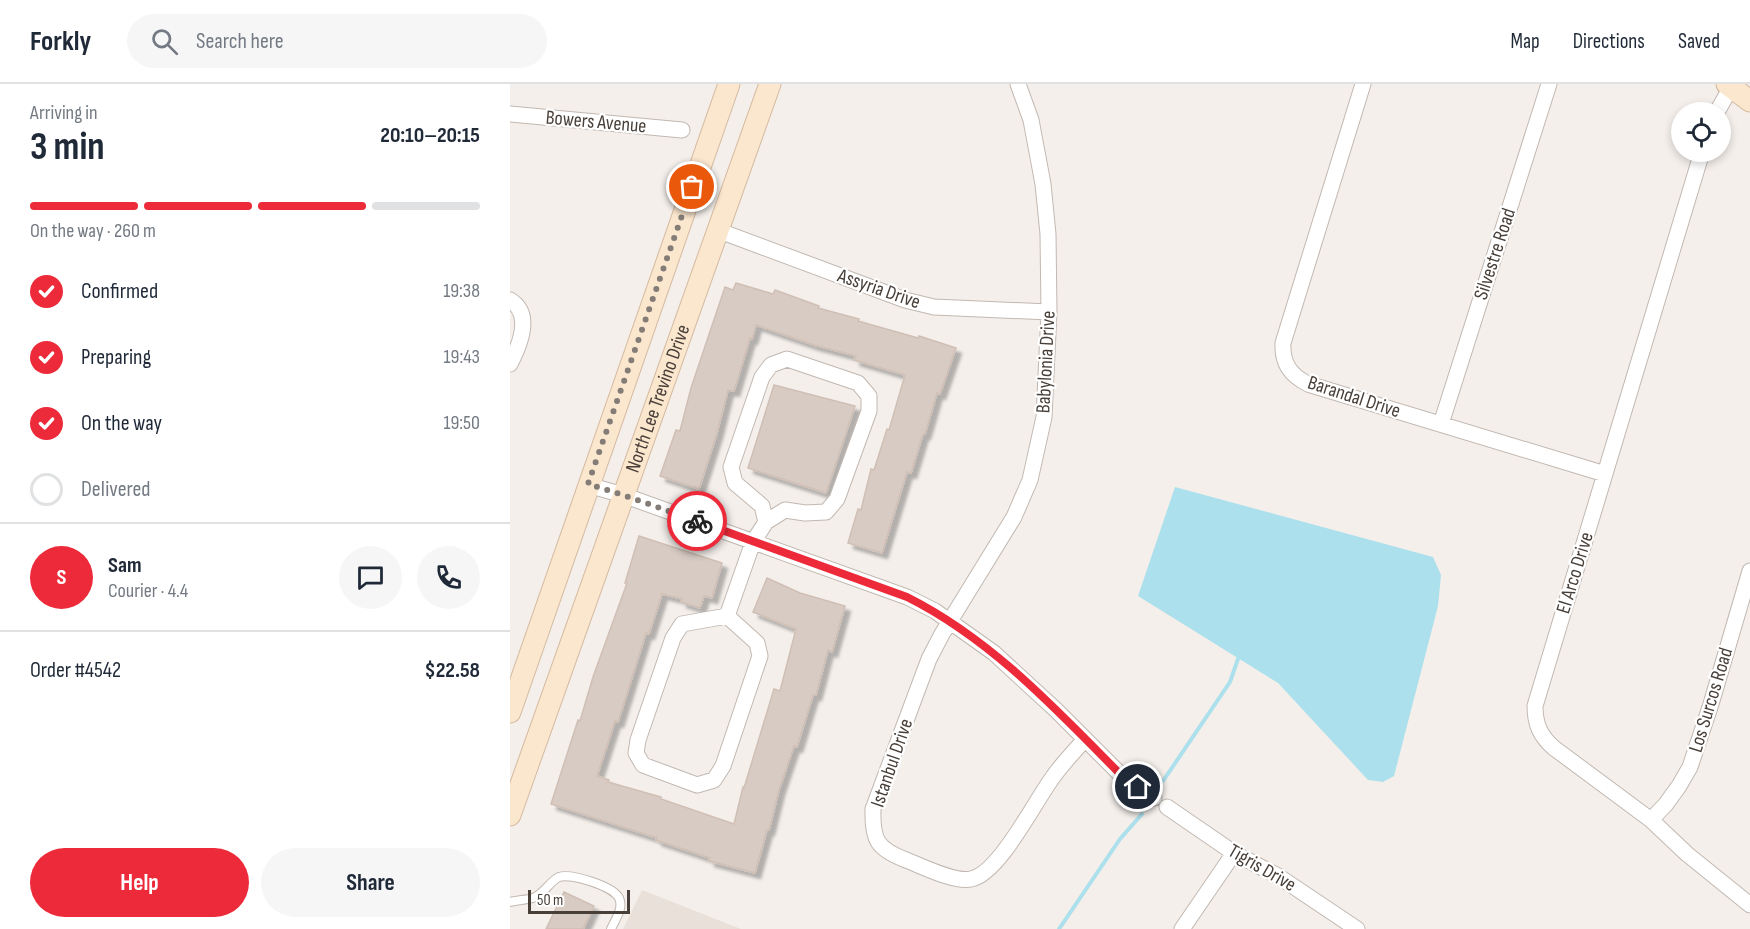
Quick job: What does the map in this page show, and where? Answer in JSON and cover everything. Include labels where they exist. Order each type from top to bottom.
[{"type":"main road","name":"North Lee Trevino Drive","points":[[510,712],[729,84]]},
{"type":"main road","name":"North Lee Trevino Drive","points":[[510,815],[770,84]]},
{"type":"main road","points":[[1729,86],[1750,101]]},
{"type":"street","name":"Babylonia Drive","points":[[950,621],[1014,517],[1030,480],[1044,417],[1049,312],[1048,234],[1043,184],[1030,120],[1018,84]]},
{"type":"street","name":"Barandal Drive","points":[[1363,84],[1283,343],[1283,354],[1290,371],[1298,379],[1308,384],[1605,474]]},
{"type":"street","name":"Silvestre Road","points":[[1441,424],[1549,84]]},
{"type":"street","points":[[1722,102],[1729,86]]},
{"type":"street","name":"Bowers Avenue","points":[[510,114],[682,130]]},
{"type":"street","name":"El Arco Drive","points":[[1699,162],[1535,706],[1535,718],[1538,729],[1545,740],[1651,820],[1687,854],[1750,905]]},
{"type":"street","name":"Assyria Drive","points":[[717,230],[905,300],[934,307],[1049,312]]},
{"type":"street","points":[[510,300],[518,305],[523,316],[523,330],[510,364]]},
{"type":"street","points":[[727,616],[753,542],[766,522],[785,510],[805,513],[826,512],[837,499],[869,411],[869,396],[858,384],[787,359],[771,365],[762,378],[731,466],[735,483],[762,506],[766,522]]},
{"type":"street","points":[[588,484],[907,597],[950,621],[994,653],[1121,775],[1154,798]]},
{"type":"street","name":"Los Surcos Road","points":[[1651,820],[1666,804],[1690,767],[1750,571]]},
{"type":"street","points":[[727,616],[757,643],[760,656],[723,766],[714,780],[697,786],[643,765],[636,753],[638,740],[673,638],[682,624],[727,616]]},
{"type":"street","name":"Istanbul Drive","points":[[950,621],[929,659],[873,809],[872,827],[875,839],[883,850],[957,879],[972,879],[992,867],[1053,776],[1085,739]]},
{"type":"street","name":"Tigris Drive","points":[[1167,807],[1234,853],[1278,876],[1357,929]]},
{"type":"street","points":[[1182,929],[1234,853]]},
{"type":"lane","points":[[510,902],[534,898],[546,890],[557,878],[570,875],[610,889],[619,898],[621,909],[611,929]]},
{"type":"shaded area","points":[[642,890],[741,929],[623,929]]},
{"type":"water","points":[[1175,487],[1433,557],[1441,575],[1438,606],[1394,776],[1383,782],[1368,780],[1278,683],[1138,596]]},
{"type":"building","points":[[736,283],[773,294],[775,290],[819,306],[818,308],[859,319],[858,321],[956,348],[940,394],[937,393],[911,473],[907,472],[882,553],[848,543],[858,509],[861,510],[871,469],[874,470],[887,429],[889,430],[905,375],[854,360],[856,356],[814,345],[756,325],[734,391],[728,390],[699,489],[660,476],[676,430],[680,431],[691,388],[725,287],[733,290]]},
{"type":"building","points":[[774,385],[855,406],[826,493],[748,468]]},
{"type":"building","points":[[639,536],[722,563],[712,598],[704,596],[700,608],[681,602],[682,599],[662,594],[649,634],[646,633],[618,722],[615,721],[597,776],[609,780],[608,782],[661,797],[661,799],[734,824],[743,787],[774,689],[780,691],[796,629],[753,612],[767,578],[800,593],[845,606],[832,652],[828,650],[816,695],[813,695],[797,747],[794,746],[779,790],[755,873],[709,861],[710,858],[656,840],[657,838],[551,804],[627,583],[625,583]]},
{"type":"building","points":[[564,892],[594,906],[583,929],[546,929]]},
{"type":"waterway","points":[[1163,781],[1230,682],[1239,656]]},
{"type":"waterway","points":[[1059,929],[1120,839],[1142,814]]},
{"type":"way so far","points":[[692,187],[588,484],[697,521]]},
{"type":"route","points":[[697,521],[907,597],[935,611],[994,653],[1056,710],[1121,775],[1138,787]]}]
